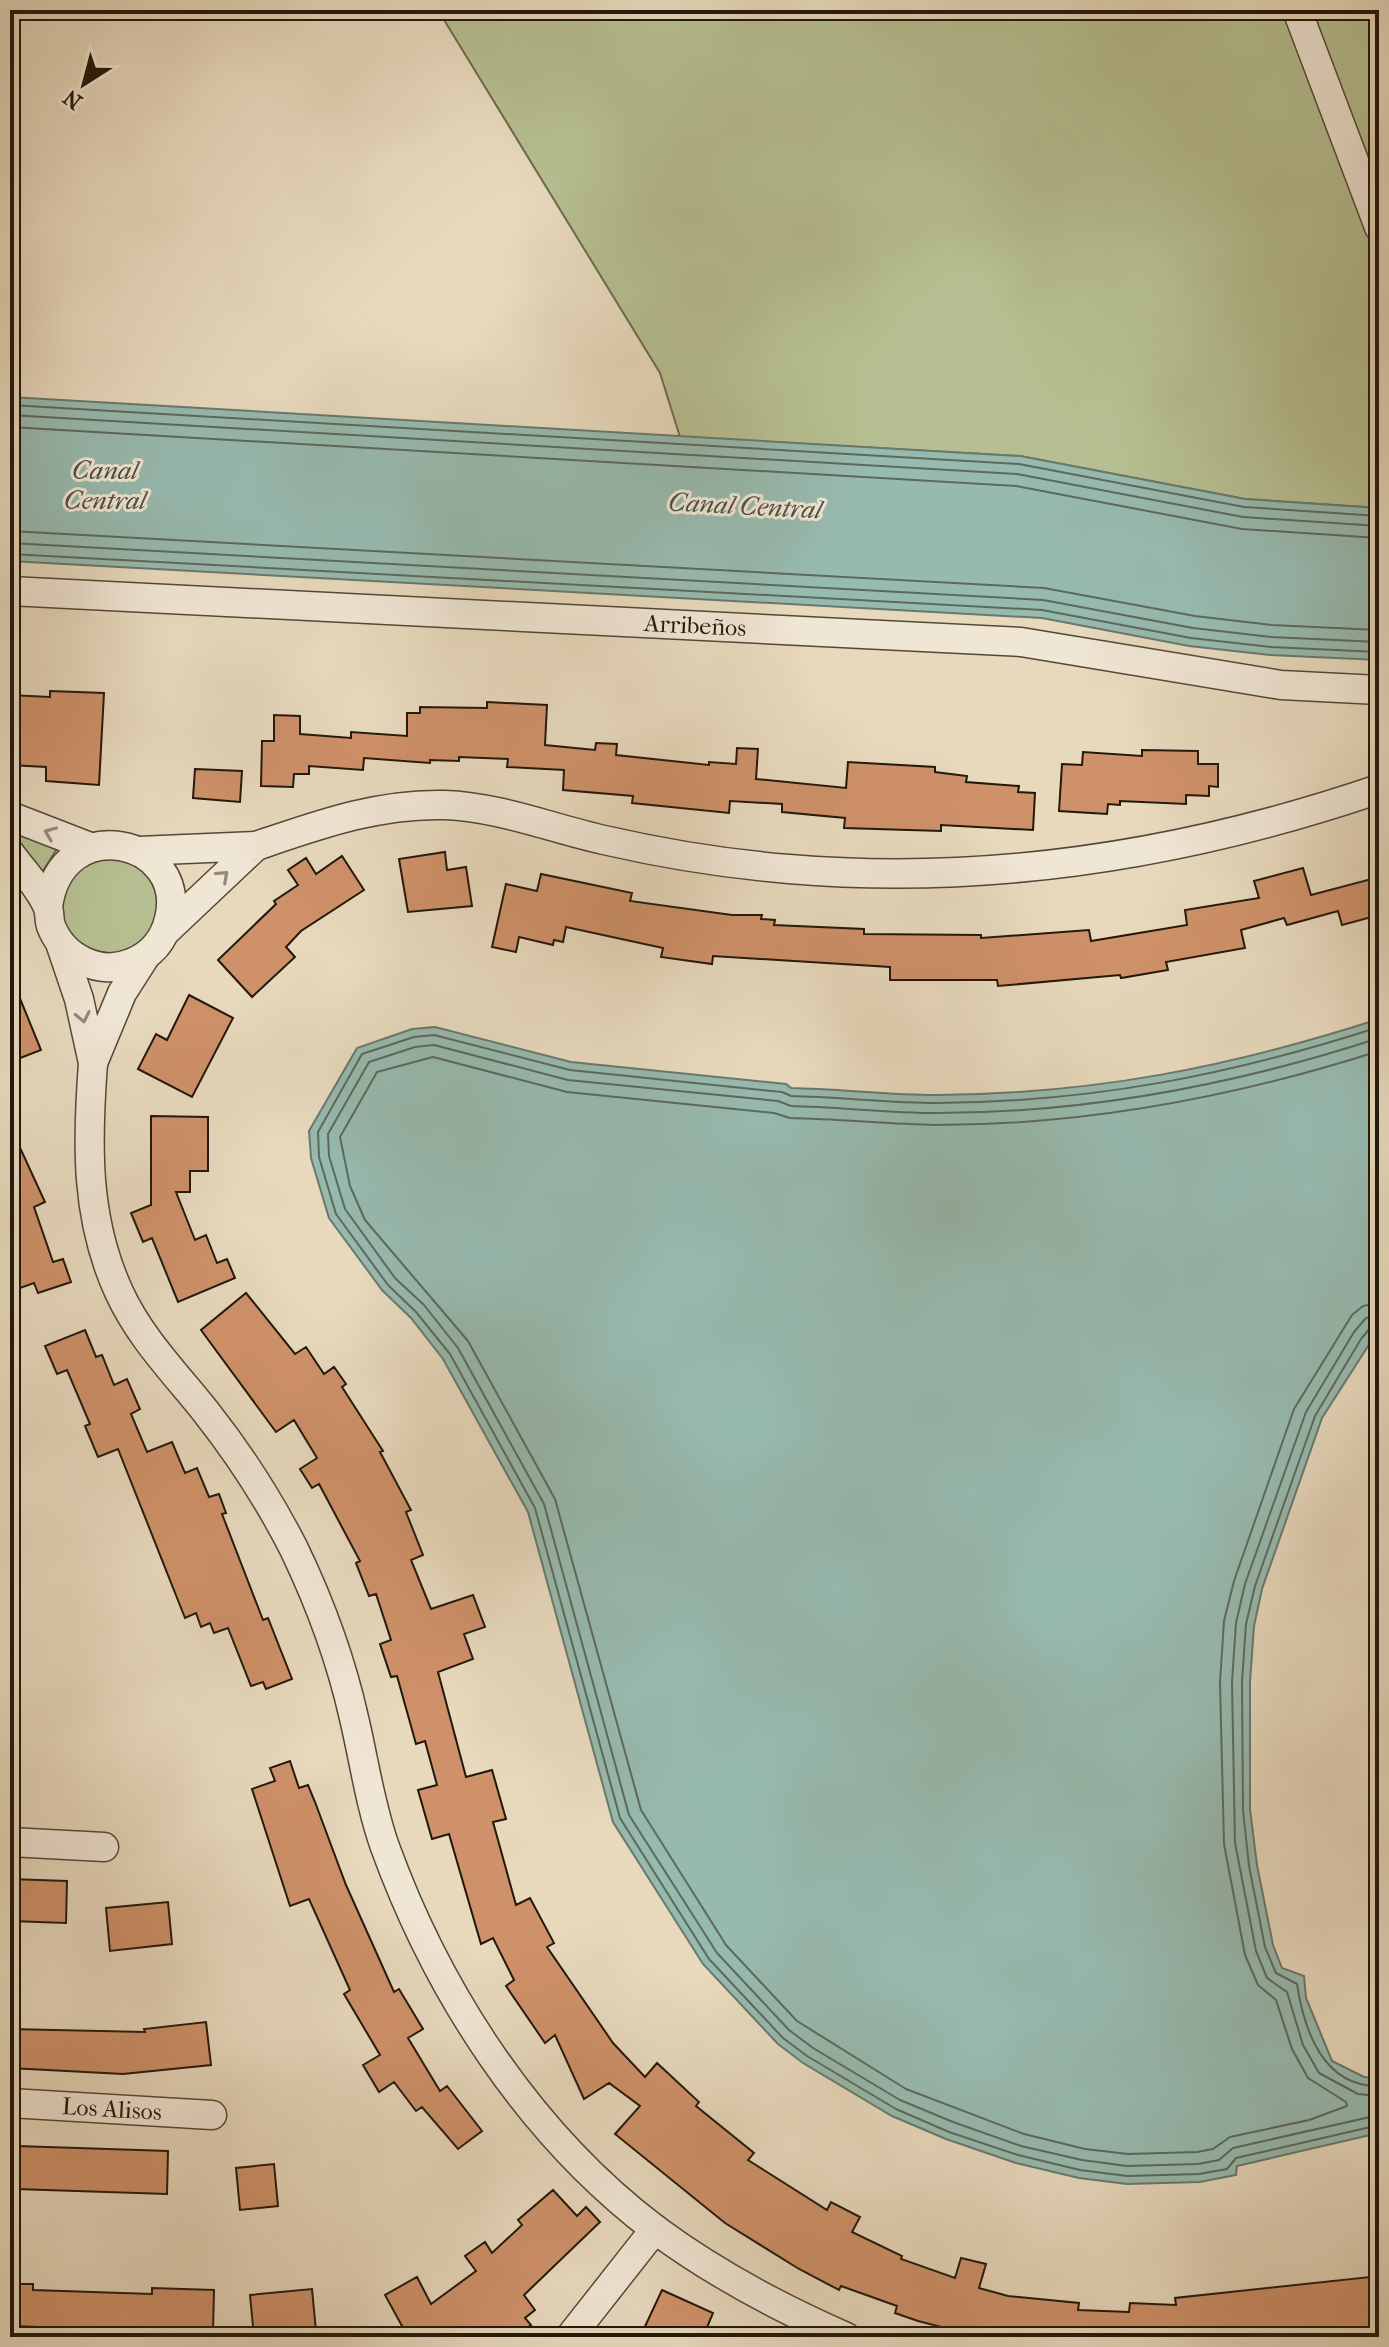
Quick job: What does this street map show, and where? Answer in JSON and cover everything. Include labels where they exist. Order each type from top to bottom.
[{"type":"street","points":[[1297,10],[1379,227]]},
{"type":"street","name":"Arribeños","points":[[10,591],[1021,642],[1281,685],[1379,690]]},
{"type":"street","points":[[846,2337],[736,2282],[655,2229],[552,2132],[503,2071],[469,2020],[423,1936],[383,1843],[354,1715],[317,1599],[267,1500],[231,1444],[140,1330],[114,1280],[94,1215],[89,1179],[93,1063],[79,999],[60,942],[51,926],[48,907],[50,888],[59,870],[73,856],[90,847],[107,844],[138,851],[256,846],[385,808],[445,805],[480,808],[604,840],[789,869],[953,874],[1032,868],[1192,843],[1271,825],[1379,789]]},
{"type":"street","points":[[10,816],[90,847]]},
{"type":"street","points":[[93,1063],[122,993],[145,957],[167,930],[256,846]]},
{"type":"street","points":[[138,851],[153,862],[167,885],[171,912],[167,930]]},
{"type":"street","points":[[10,853],[48,907]]},
{"type":"street","points":[[60,942],[73,956],[109,968],[145,957]]},
{"type":"street","points":[[10,1842],[104,1847]]},
{"type":"street","name":"Los Alisos","points":[[10,2103],[212,2115]]},
{"type":"street","points":[[570,2337],[655,2229]]},
{"type":"green space","points":[[438,10],[1379,10],[1379,508],[1245,499],[1020,456],[680,437],[660,373]]},
{"type":"green space","points":[[10,830],[58,847],[41,874]]},
{"type":"green space","points":[[94,851],[154,872],[159,919],[143,941],[131,950],[99,952],[78,942],[64,926],[59,890]]},
{"type":"water","name":"Canal Central","points":[[10,397],[1020,456],[1245,499],[1379,508],[1379,660],[1270,655],[1189,646],[1042,618],[10,561]]},
{"type":"water","points":[[1379,1019],[1379,1329],[1322,1418],[1262,1589],[1254,1626],[1250,1682],[1250,1809],[1257,1865],[1273,1945],[1282,1968],[1304,1976],[1306,1998],[1332,2061],[1364,2077],[1379,2078],[1379,2133],[1237,2166],[1236,2175],[1200,2182],[1127,2184],[1079,2178],[1016,2163],[946,2139],[892,2116],[803,2063],[778,2044],[703,1964],[613,1822],[528,1512],[443,1359],[411,1318],[382,1290],[329,1218],[311,1158],[309,1131],[357,1048],[412,1029],[435,1027],[571,1062],[786,1084],[791,1088],[937,1095],[1052,1089],[1161,1075],[1269,1051]]},
{"type":"building","points":[[50,691],[104,693],[99,785],[46,781],[46,767],[10,765],[10,695],[50,697]]},
{"type":"building","points":[[487,702],[547,705],[545,745],[595,750],[596,743],[617,744],[616,755],[709,765],[709,762],[736,764],[737,748],[758,749],[756,779],[846,788],[848,762],[935,767],[935,772],[967,776],[966,782],[1019,786],[1018,792],[1035,793],[1033,830],[941,825],[941,831],[844,828],[845,818],[782,812],[782,804],[730,801],[729,813],[632,803],[633,796],[563,790],[564,770],[507,767],[508,759],[459,757],[459,761],[430,760],[430,763],[364,758],[363,770],[309,766],[309,774],[294,774],[293,787],[261,786],[262,741],[274,741],[274,715],[300,716],[300,734],[351,738],[351,732],[407,736],[407,713],[420,713],[420,707],[487,708]]},
{"type":"building","points":[[1142,750],[1198,751],[1198,764],[1218,764],[1218,787],[1209,786],[1209,796],[1186,795],[1186,804],[1120,801],[1120,805],[1108,804],[1107,814],[1059,811],[1062,764],[1082,765],[1083,752],[1142,756]]},
{"type":"building","points":[[195,769],[242,771],[240,802],[193,798]]},
{"type":"building","points":[[445,852],[447,870],[466,867],[472,906],[408,912],[399,859]]},
{"type":"building","points":[[342,856],[364,890],[301,931],[286,947],[295,957],[252,997],[218,960],[276,904],[274,901],[298,885],[288,870],[306,858],[316,874]]},
{"type":"building","points":[[1303,868],[1311,895],[1379,877],[1379,915],[1342,925],[1338,911],[1287,925],[1284,918],[1241,930],[1245,948],[1166,962],[1168,970],[1121,978],[1120,975],[998,986],[997,980],[890,980],[890,967],[713,956],[712,964],[661,957],[663,948],[566,927],[563,942],[554,940],[553,945],[519,937],[516,952],[492,947],[506,884],[537,891],[541,874],[632,893],[630,901],[732,915],[762,915],[761,919],[775,920],[774,925],[864,929],[864,934],[981,935],[981,938],[1089,930],[1091,941],[1187,925],[1185,910],[1259,898],[1254,881]]},
{"type":"building","points":[[10,974],[41,1050],[10,1062]]},
{"type":"building","points":[[189,995],[233,1018],[192,1097],[138,1069],[156,1034],[167,1040]]},
{"type":"building","points":[[151,1116],[208,1117],[208,1171],[190,1171],[190,1192],[176,1192],[195,1240],[206,1235],[217,1263],[227,1259],[235,1278],[178,1302],[152,1238],[143,1242],[131,1213],[151,1205]]},
{"type":"building","points":[[10,1126],[45,1202],[34,1207],[53,1262],[63,1259],[71,1282],[38,1293],[34,1283],[20,1288],[10,1261]]},
{"type":"building","points":[[246,1293],[295,1354],[306,1347],[324,1374],[334,1367],[346,1384],[342,1387],[383,1451],[380,1452],[411,1510],[406,1512],[423,1555],[411,1560],[431,1609],[473,1595],[485,1627],[464,1634],[473,1659],[438,1672],[466,1777],[492,1770],[506,1819],[493,1822],[516,1905],[530,1898],[554,1943],[547,1947],[613,2043],[645,2077],[657,2063],[699,2102],[696,2106],[754,2153],[748,2160],[827,2210],[831,2202],[860,2217],[852,2232],[902,2256],[901,2259],[955,2278],[961,2258],[986,2264],[979,2288],[1008,2296],[1079,2303],[1078,2310],[1129,2312],[1130,2303],[1176,2305],[1175,2298],[1379,2276],[1379,2333],[1339,2337],[980,2337],[918,2321],[895,2313],[897,2306],[841,2286],[839,2290],[799,2269],[725,2223],[615,2134],[640,2106],[609,2083],[584,2099],[555,2035],[545,2043],[506,1986],[514,1980],[493,1938],[481,1944],[449,1834],[432,1839],[418,1790],[437,1785],[425,1741],[416,1744],[397,1676],[391,1677],[380,1644],[391,1640],[376,1594],[369,1596],[356,1563],[360,1561],[319,1484],[312,1488],[300,1469],[317,1458],[294,1420],[276,1432],[201,1330]]},
{"type":"building","points":[[85,1330],[96,1357],[102,1355],[114,1385],[127,1379],[140,1409],[131,1414],[147,1452],[172,1442],[185,1473],[197,1468],[209,1497],[219,1494],[226,1513],[222,1514],[263,1620],[268,1618],[292,1679],[266,1689],[263,1682],[251,1686],[228,1628],[214,1633],[210,1623],[201,1627],[196,1613],[185,1618],[118,1449],[98,1457],[85,1426],[90,1424],[67,1370],[57,1374],[45,1346]]},
{"type":"building","points":[[290,1761],[299,1788],[308,1785],[346,1885],[394,1992],[399,1989],[423,2029],[408,2038],[440,2091],[447,2086],[482,2131],[458,2149],[422,2107],[416,2111],[394,2082],[379,2092],[363,2065],[380,2055],[344,1994],[350,1990],[309,1899],[290,1906],[252,1789],[275,1781],[270,1768]]},
{"type":"building","points":[[10,1879],[67,1881],[66,1923],[10,1921]]},
{"type":"building","points":[[168,1902],[172,1944],[110,1951],[106,1908]]},
{"type":"building","points":[[206,2022],[211,2065],[123,2074],[10,2068],[10,2029],[145,2032],[144,2029]]},
{"type":"building","points":[[17,2146],[168,2151],[167,2194],[16,2189]]},
{"type":"building","points":[[274,2164],[278,2206],[240,2210],[236,2168]]},
{"type":"building","points":[[553,2190],[577,2216],[586,2207],[600,2222],[524,2295],[535,2310],[525,2318],[531,2325],[514,2337],[408,2337],[385,2295],[417,2277],[431,2304],[476,2271],[465,2256],[485,2242],[492,2253],[522,2225],[518,2220]]},
{"type":"building","points":[[10,2284],[33,2284],[33,2290],[152,2294],[152,2288],[214,2290],[213,2332],[129,2330],[129,2335],[67,2333],[67,2328],[10,2326]]},
{"type":"building","points":[[312,2289],[316,2331],[254,2337],[250,2295]]},
{"type":"building","points":[[662,2290],[713,2313],[703,2337],[640,2337]]}]
